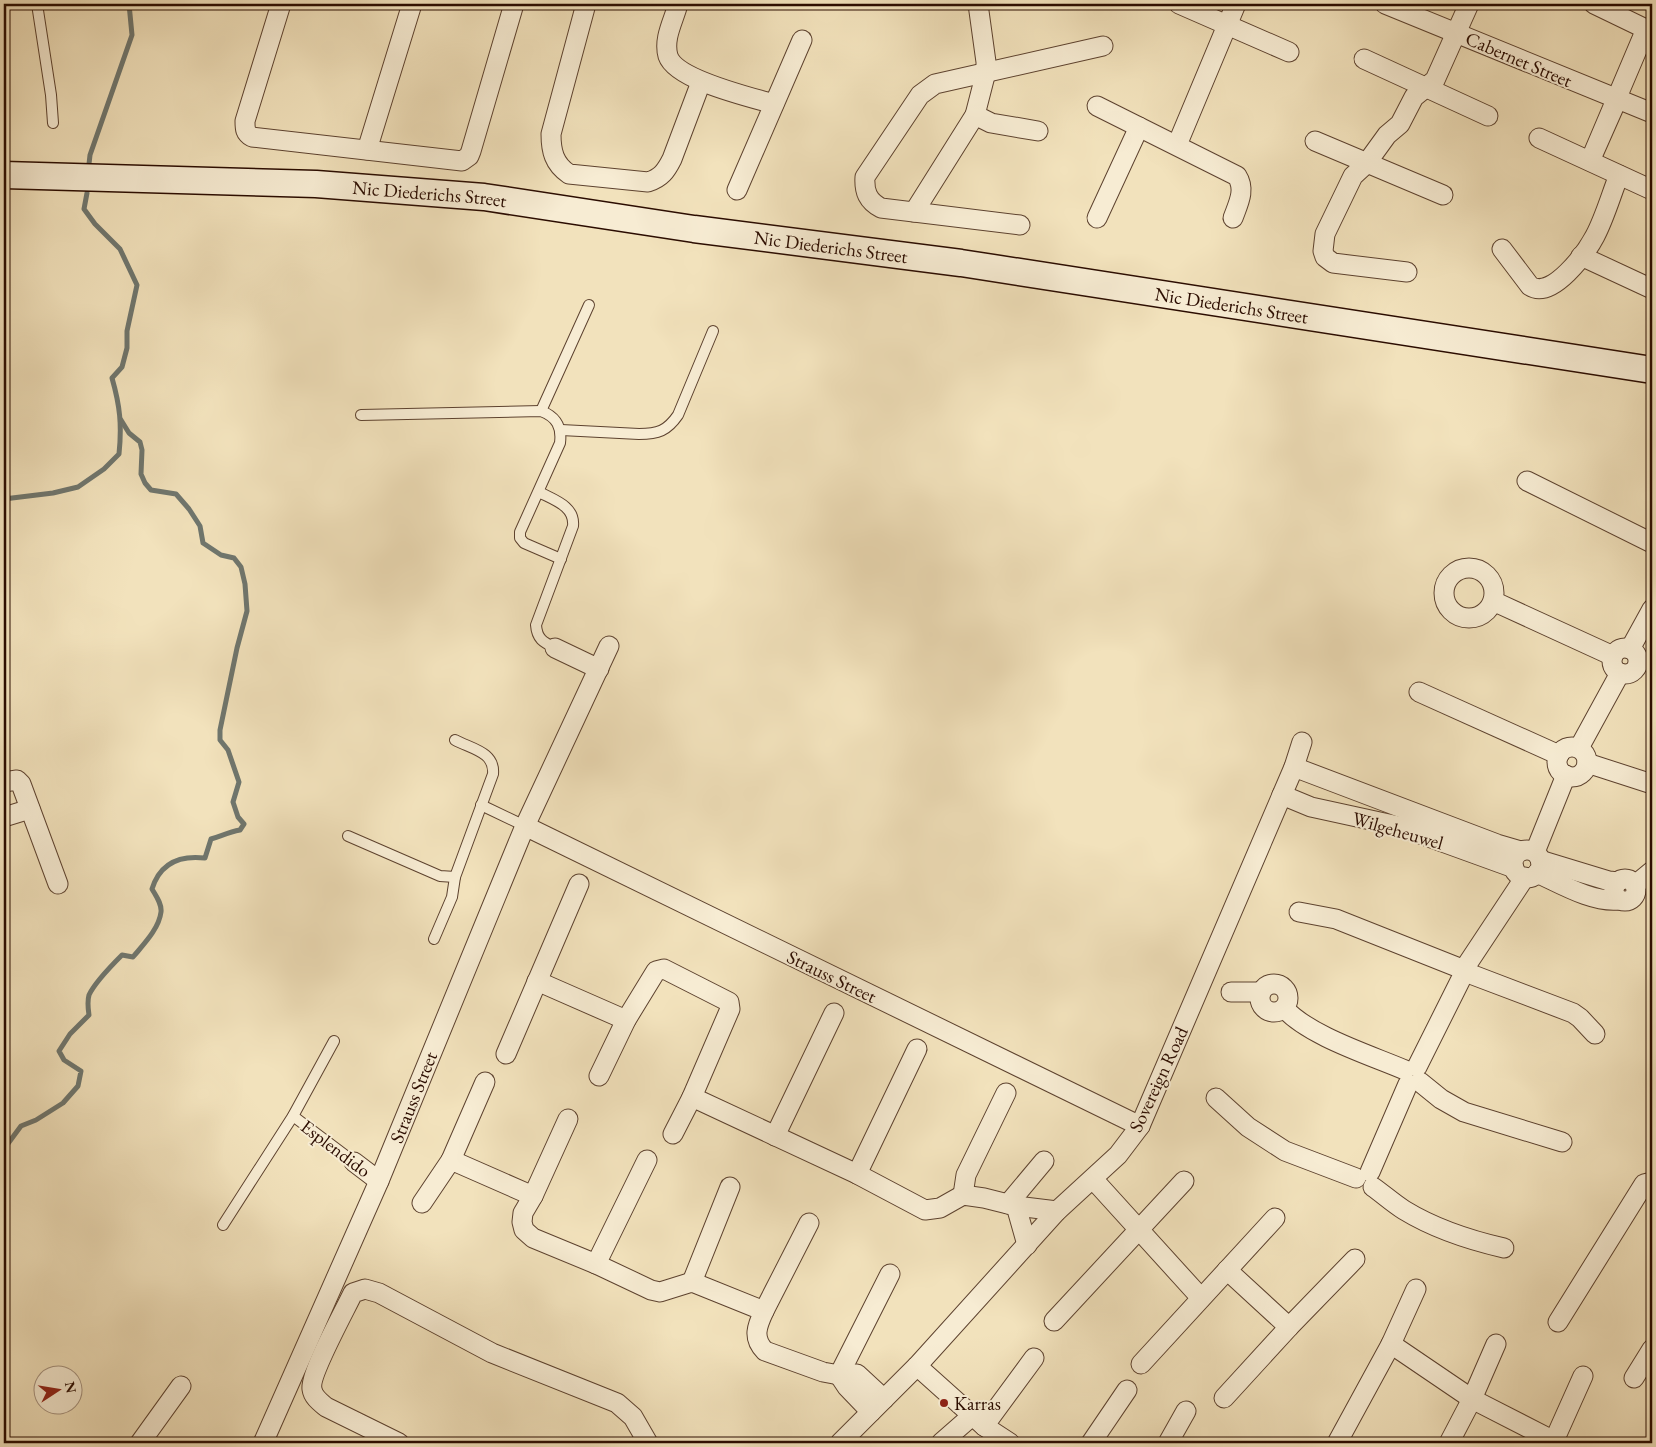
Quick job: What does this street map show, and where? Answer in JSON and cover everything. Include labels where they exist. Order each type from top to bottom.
[{"type":"street","points":[[281,4],[245,122],[245,129],[248,134],[252,137],[462,161],[469,156],[514,4]]},
{"type":"street","points":[[367,150],[412,4]]},
{"type":"street","points":[[586,4],[551,134],[551,146],[555,159],[561,168],[569,174],[648,182],[656,180],[666,171],[672,159],[701,82]]},
{"type":"street","points":[[678,4],[668,35],[667,46],[668,56],[673,65],[701,82],[774,104]]},
{"type":"street","points":[[914,212],[975,115],[986,72],[978,4]]},
{"type":"street","points":[[1179,4],[1289,52]]},
{"type":"street","points":[[1177,145],[1236,4]]},
{"type":"street","name":"Cabernet Street","points":[[1385,4],[1652,113]]},
{"type":"street","points":[[1407,272],[1333,263],[1325,257],[1323,251],[1325,234],[1353,176],[1366,164],[1387,136],[1400,124],[1414,97],[1435,80],[1458,33],[1469,4]]},
{"type":"street","points":[[1590,161],[1649,31],[1594,4]]},
{"type":"street","points":[[737,190],[802,40]]},
{"type":"street","points":[[1020,225],[880,208],[873,204],[867,196],[864,187],[865,178],[920,95],[935,84],[1103,46]]},
{"type":"street","points":[[1364,59],[1488,116]]},
{"type":"street","points":[[1097,106],[1238,176],[1242,183],[1242,188],[1233,218]]},
{"type":"street","points":[[975,115],[991,123],[1038,131]]},
{"type":"street","points":[[1097,218],[1139,127]]},
{"type":"street","points":[[1539,138],[1652,190]]},
{"type":"street","points":[[1315,141],[1443,196]]},
{"type":"street","name":"Nic Diederichs Street","points":[[4,175],[316,184],[484,197],[694,229],[961,262],[1652,370]]},
{"type":"street","points":[[1502,249],[1530,286],[1538,289],[1544,288],[1558,281],[1581,256],[1596,235],[1619,175]]},
{"type":"street","points":[[1581,256],[1652,289]]},
{"type":"street","points":[[1527,481],[1652,543]]},
{"type":"street","points":[[1493,601],[1630,663]]},
{"type":"street","points":[[1652,609],[1630,663],[1583,755],[1582,773],[1577,776],[1566,775],[1558,766],[1559,755],[1567,748],[1583,755],[1652,784]]},
{"type":"street","name":"Strauss Street","points":[[263,1443],[379,1181],[525,826],[609,646]]},
{"type":"street","points":[[555,648],[599,669]]},
{"type":"street","points":[[1419,692],[1559,755]]},
{"type":"street","name":"Sovereign Road","points":[[840,1443],[917,1366],[1057,1211],[1118,1156],[1140,1126],[1294,767],[1302,742]]},
{"type":"street","name":"Wilgeheuwel","points":[[1294,767],[1497,844],[1529,864]]},
{"type":"street","points":[[1366,1179],[1413,1076],[1465,971],[1529,864],[1566,775]]},
{"type":"street","points":[[4,782],[19,781],[58,884]]},
{"type":"street","name":"Wilgeheuwel","points":[[1282,795],[1311,807],[1398,826],[1529,864]]},
{"type":"street","points":[[4,817],[30,809]]},
{"type":"street","name":"Strauss Street","points":[[525,826],[1140,1126]]},
{"type":"street","points":[[1529,864],[1609,881],[1624,889],[1652,872]]},
{"type":"street","points":[[506,1054],[579,884]]},
{"type":"street","points":[[1299,912],[1336,919],[1573,1013],[1595,1034]]},
{"type":"street","points":[[599,1076],[626,1020],[656,971],[664,969],[729,1002],[730,1009],[692,1097],[673,1134]]},
{"type":"street","points":[[537,981],[626,1020]]},
{"type":"street","points":[[1231,992],[1261,992],[1269,985],[1279,985],[1287,992],[1287,1003],[1284,1008],[1300,1023],[1413,1076],[1441,1099],[1464,1112],[1562,1142]]},
{"type":"street","points":[[775,1136],[834,1014]]},
{"type":"street","points":[[857,1174],[917,1049]]},
{"type":"street","points":[[422,1203],[451,1160],[485,1082]]},
{"type":"street","points":[[962,1195],[966,1175],[1006,1093]]},
{"type":"street","points":[[692,1097],[857,1174],[925,1210],[940,1208],[962,1195],[1012,1205],[1057,1211]]},
{"type":"street","points":[[1216,1098],[1248,1127],[1285,1151],[1366,1179],[1404,1210],[1442,1229],[1470,1240],[1504,1248]]},
{"type":"street","points":[[568,1119],[533,1196],[523,1213],[522,1222],[524,1230],[533,1238],[596,1264],[651,1290],[660,1292],[692,1282],[764,1311]]},
{"type":"street","points":[[451,1160],[533,1196]]},
{"type":"street","points":[[596,1264],[647,1160]]},
{"type":"street","points":[[1012,1205],[1044,1161]]},
{"type":"street","name":"Esplendido","points":[[354,1162],[379,1181]]},
{"type":"street","points":[[1093,1179],[1201,1298]]},
{"type":"street","points":[[1054,1321],[1184,1181]]},
{"type":"street","points":[[1558,1322],[1644,1184],[1652,1182]]},
{"type":"street","points":[[692,1282],[730,1187]]},
{"type":"street","points":[[1012,1205],[1026,1245]]},
{"type":"street","points":[[1141,1364],[1276,1218]]},
{"type":"street","points":[[809,1223],[759,1323],[757,1334],[759,1344],[765,1351],[823,1372],[839,1375],[859,1375],[884,1399]]},
{"type":"street","points":[[1224,1398],[1288,1327],[1355,1259]]},
{"type":"street","points":[[1227,1270],[1288,1327]]},
{"type":"street","points":[[839,1375],[890,1274]]},
{"type":"street","points":[[399,1443],[326,1407],[316,1398],[312,1391],[315,1371],[353,1293],[365,1289],[379,1293],[492,1353],[617,1403],[633,1417],[648,1443]]},
{"type":"street","points":[[1337,1443],[1391,1344],[1416,1289]]},
{"type":"street","points":[[1391,1344],[1472,1399],[1555,1443],[1583,1376]]},
{"type":"street","points":[[1449,1443],[1472,1399],[1496,1344]]},
{"type":"street","points":[[1634,1378],[1652,1349]]},
{"type":"street","points":[[941,1443],[978,1421],[1034,1358]]},
{"type":"street","points":[[917,1366],[978,1421],[1010,1443]]},
{"type":"street","points":[[839,1375],[847,1387],[871,1412]]},
{"type":"street","points":[[140,1443],[181,1386]]},
{"type":"street","points":[[1091,1443],[1127,1390]]},
{"type":"street","points":[[1168,1443],[1186,1411]]},
{"type":"lane","points":[[37,4],[51,95],[53,122]]},
{"type":"lane","points":[[541,411],[589,305]]},
{"type":"lane","points":[[561,430],[639,434],[651,434],[662,431],[671,425],[678,415],[713,331]]},
{"type":"lane","points":[[361,415],[541,411],[555,419],[561,430],[560,443],[520,532],[520,538],[524,543],[561,559]]},
{"type":"lane","points":[[539,492],[567,508],[574,519],[536,625],[538,638],[555,648]]},
{"type":"lane","points":[[434,939],[452,897],[455,877],[493,774],[492,761],[487,756],[455,740]]},
{"type":"lane","points":[[481,805],[525,826]]},
{"type":"lane","points":[[348,836],[440,876],[455,877]]},
{"type":"lane","points":[[223,1225],[293,1116],[334,1041]]},
{"type":"lane","name":"Esplendido","points":[[293,1116],[354,1162]]},
{"type":"waterway","points":[[89,164],[90,155],[132,35],[129,4]]},
{"type":"waterway","points":[[4,499],[53,493],[78,487],[104,469],[119,454],[120,416],[112,378],[122,367],[127,348],[127,331],[137,285],[120,249],[95,224],[84,209],[87,193]]},
{"type":"waterway","points":[[4,1149],[21,1126],[36,1120],[63,1103],[78,1086],[81,1071],[64,1060],[59,1051],[70,1034],[89,1015],[89,995],[99,979],[122,955],[133,957],[154,931],[160,918],[161,906],[152,889],[160,873],[165,867],[179,860],[196,857],[205,858],[211,839],[240,830],[244,824],[238,817],[233,802],[239,782],[228,750],[220,740],[220,730],[237,648],[247,611],[245,584],[241,567],[234,558],[221,555],[203,543],[200,526],[176,494],[151,490],[145,483],[141,474],[142,450],[140,442],[129,433],[121,420]]},
{"type":"place","name":"Karras","points":[[944,1403]]}]
